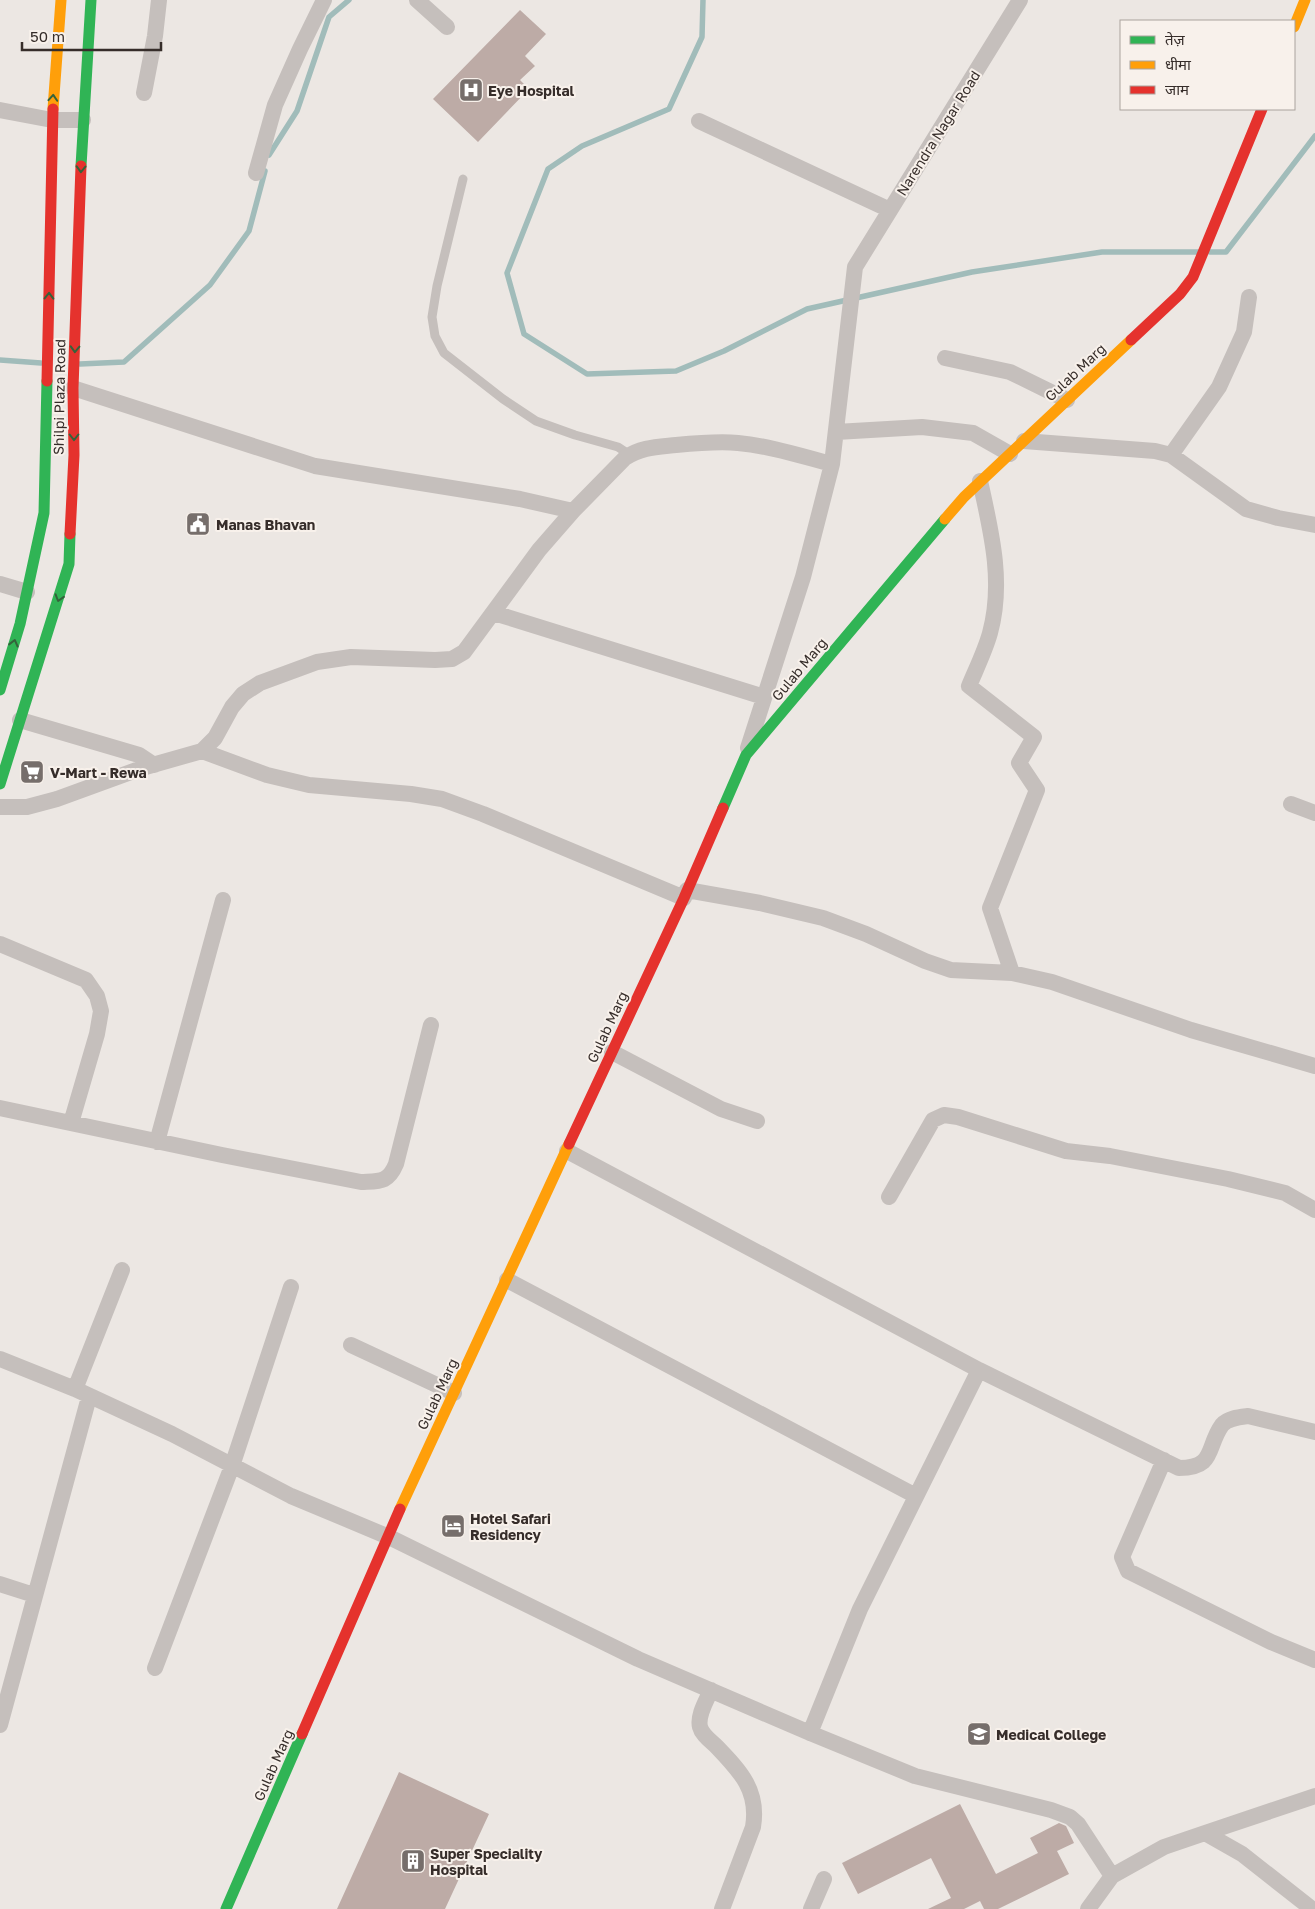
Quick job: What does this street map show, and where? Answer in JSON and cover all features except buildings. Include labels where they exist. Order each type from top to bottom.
[{"type":"street","name":"Shilpi Plaza Road","points":[[0,690],[27,592],[44,513],[52,120],[60,0]]},
{"type":"street","name":"Shilpi Plaza Road","points":[[0,784],[70,564],[74,455],[73,388],[83,120],[91,0]]},
{"type":"street","points":[[144,93],[155,36],[159,0]]},
{"type":"street","points":[[256,173],[275,105],[324,0]]},
{"type":"street","points":[[417,0],[447,27]]},
{"type":"street","name":"Narendra Nagar Road","points":[[836,432],[855,267],[1020,0]]},
{"type":"street","points":[[1295,24],[1304,0]]},
{"type":"street","points":[[0,110],[52,120],[83,120]]},
{"type":"street","name":"Gulab Marg","points":[[226,1909],[389,1536],[685,894],[746,754],[964,497],[1180,294],[1193,277],[1210,239],[1262,110]]},
{"type":"street","points":[[699,121],[890,210]]},
{"type":"street","points":[[1170,455],[1219,387],[1244,332],[1249,297]]},
{"type":"street","points":[[945,358],[1010,372],[1067,400]]},
{"type":"street","points":[[73,388],[315,466],[520,499],[573,511]]},
{"type":"street","points":[[746,754],[803,577],[832,464],[836,432],[922,427],[973,433],[1010,454]]},
{"type":"street","points":[[1024,441],[1155,451],[1170,455],[1246,509],[1278,518],[1315,525]]},
{"type":"street","points":[[0,807],[27,807],[56,799],[154,765],[202,752],[215,738],[232,707],[243,694],[260,683],[317,662],[351,656],[435,660],[452,659],[464,652],[540,550],[573,511],[636,450],[649,447],[729,442],[758,445],[832,464]]},
{"type":"street","points":[[980,481],[995,547],[996,599],[990,633],[969,686],[1034,737],[1019,763],[1037,790],[990,908],[1012,973]]},
{"type":"street","points":[[0,584],[27,592]]},
{"type":"street","points":[[494,613],[764,697]]},
{"type":"street","points":[[20,720],[139,756],[154,765]]},
{"type":"street","points":[[202,752],[267,775],[309,785],[412,794],[442,799],[685,894],[760,903],[823,918],[951,970],[1012,973],[1052,982],[1191,1030],[1315,1066]]},
{"type":"street","points":[[1291,804],[1315,813]]},
{"type":"street","points":[[157,1142],[223,900]]},
{"type":"street","points":[[0,944],[86,980],[97,996],[101,1011],[97,1034],[71,1124]]},
{"type":"street","points":[[0,1108],[157,1142],[361,1182],[382,1181],[391,1175],[396,1164],[431,1025]]},
{"type":"street","points":[[612,1052],[721,1109],[757,1121]]},
{"type":"street","points":[[889,1198],[933,1120],[944,1115],[958,1117],[1066,1151],[1110,1156],[1228,1179],[1285,1194],[1315,1210]]},
{"type":"street","points":[[567,1151],[979,1370],[1179,1468],[1193,1468],[1207,1458],[1223,1424],[1236,1417],[1248,1416],[1315,1432]]},
{"type":"street","points":[[0,1725],[34,1595],[82,1393],[122,1270]]},
{"type":"street","points":[[507,1280],[916,1496]]},
{"type":"street","points":[[156,1668],[232,1466],[291,1288]]},
{"type":"street","points":[[351,1345],[454,1393]]},
{"type":"street","points":[[0,1359],[82,1393],[172,1434],[291,1496],[389,1536],[638,1659],[810,1734],[915,1776],[1051,1810],[1070,1817],[1078,1824],[1112,1876]]},
{"type":"street","points":[[810,1734],[860,1609],[979,1370]]},
{"type":"street","points":[[1164,1460],[1122,1557],[1128,1571],[1272,1642],[1315,1660]]},
{"type":"street","points":[[0,1584],[34,1595]]},
{"type":"street","points":[[711,1690],[700,1716],[699,1725],[702,1732],[747,1783],[754,1800],[755,1813],[753,1827],[722,1909]]},
{"type":"street","points":[[1088,1909],[1112,1876],[1164,1847],[1315,1796]]},
{"type":"street","points":[[1205,1833],[1242,1854],[1312,1909]]},
{"type":"street","points":[[811,1909],[824,1879]]},
{"type":"lane","points":[[462,179],[437,286],[432,316],[436,336],[444,353],[502,400],[536,421],[575,435],[618,447],[630,455]]},
{"type":"waterway","points":[[269,155],[297,111],[329,17],[349,0]]},
{"type":"waterway","points":[[703,0],[702,37],[669,109],[582,146],[548,169],[507,273],[524,334],[587,374],[676,371],[724,351],[807,309],[972,272],[1102,252],[1198,252]]},
{"type":"waterway","points":[[1210,252],[1226,252],[1315,136]]},
{"type":"waterway","points":[[80,364],[124,362],[210,285],[249,231],[265,171]]},
{"type":"waterway","points":[[0,360],[41,363]]},
{"type":"traffic: fast","points":[[81,166],[91,0]]},
{"type":"traffic: fast","points":[[0,690],[20,624],[44,513],[47,381]]},
{"type":"traffic: fast","points":[[723,808],[746,755],[945,519]]},
{"type":"traffic: fast","points":[[0,784],[69,564],[70,534]]},
{"type":"traffic: fast","points":[[226,1909],[302,1734]]},
{"type":"traffic: slow","points":[[53,109],[61,0]]},
{"type":"traffic: slow","points":[[1295,25],[1305,0]]},
{"type":"traffic: slow","points":[[945,519],[964,497],[1131,340]]},
{"type":"traffic: slow","points":[[400,1509],[569,1144]]},
{"type":"traffic: jam","points":[[47,381],[53,109]]},
{"type":"traffic: jam","points":[[1131,340],[1180,294],[1193,277],[1262,110]]},
{"type":"traffic: jam","points":[[70,534],[74,455],[73,388],[81,166]]},
{"type":"traffic: jam","points":[[569,1144],[684,898],[723,808]]},
{"type":"traffic: jam","points":[[302,1734],[400,1509]]},
{"type":"place","name":"Eye Hospital","points":[[471,90]]},
{"type":"place","name":"Manas Bhavan","points":[[198,524]]},
{"type":"place","name":"V-Mart - Rewa","points":[[32,772]]},
{"type":"place","name":"Hotel Safari Residency","points":[[453,1526]]},
{"type":"place","name":"Medical College","points":[[979,1734]]},
{"type":"place","name":"Super Speciality Hospital","points":[[413,1861]]}]
